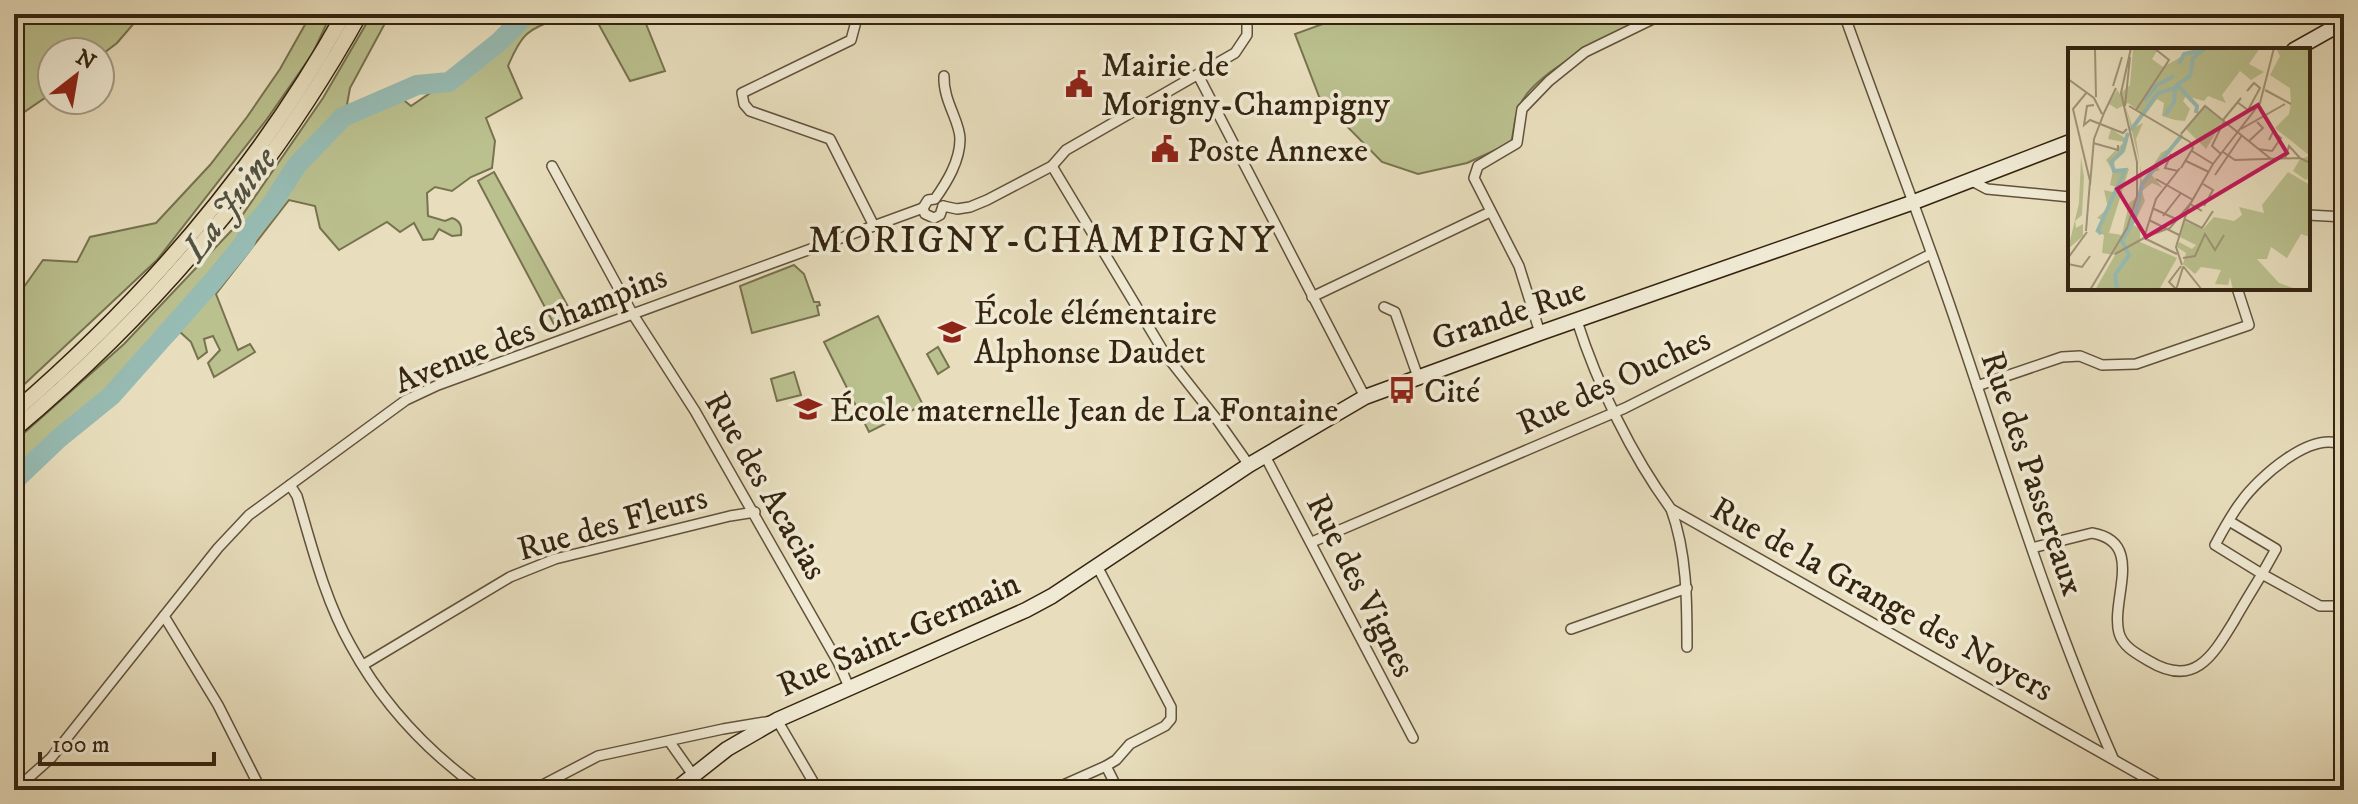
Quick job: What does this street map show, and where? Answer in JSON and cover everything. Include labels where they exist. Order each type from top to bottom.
[{"type":"main road","points":[[14,412],[112,322],[194,232],[269,132],[344,14]]},
{"type":"main road","points":[[14,430],[122,332],[231,208],[290,126],[360,14]]},
{"type":"main road","points":[[2298,48],[2344,22]]},
{"type":"main road","name":"Grande Rue","points":[[1147,533],[1249,465],[1365,397],[1914,202],[2068,143]]},
{"type":"main road","name":"Rue Saint-Germain","points":[[675,790],[727,749],[777,720],[1026,610],[1147,533]]},
{"type":"street","points":[[858,14],[851,40],[742,93],[744,104],[750,111],[830,139],[873,224]]},
{"type":"street","points":[[944,76],[944,93],[960,138],[951,176],[939,202],[942,213],[934,218],[925,214],[923,208],[928,200],[939,202],[957,209],[970,207],[1052,166],[1066,150],[1235,53],[1247,35],[1247,14]]},
{"type":"street","points":[[1540,333],[1519,266],[1474,178],[1475,171],[1478,166],[1517,143],[1519,119],[1528,100],[1585,52],[1663,14]]},
{"type":"street","name":"Rue des Passereaux","points":[[1844,14],[1914,202],[2082,687],[2113,758]]},
{"type":"street","points":[[1950,14],[1972,14]]},
{"type":"street","points":[[1198,75],[1365,397]]},
{"type":"street","name":"Rue des Acacias","points":[[552,166],[632,313],[755,512],[849,687]]},
{"type":"street","points":[[1052,166],[1165,354],[1249,465]]},
{"type":"street","points":[[1970,180],[1987,189],[2068,197]]},
{"type":"street","name":"Avenue des Champins","points":[[15,790],[51,758],[218,548],[249,515],[406,400],[438,385],[923,208]]},
{"type":"street","points":[[1312,297],[1490,212]]},
{"type":"street","points":[[2310,215],[2344,217]]},
{"type":"street","name":"Rue des Ouches","points":[[1312,542],[1614,411],[1931,254]]},
{"type":"street","points":[[1977,386],[2062,357],[2080,356],[2102,365],[2136,364],[2249,325],[2238,290]]},
{"type":"street","points":[[1384,307],[1395,312],[1418,377]]},
{"type":"street","name":"Rue de la Grange des Noyers","points":[[1577,321],[1614,411],[1648,477],[1671,509],[2167,790]]},
{"type":"street","points":[[2344,446],[2337,442],[2321,442],[2294,454],[2258,482],[2241,500],[2215,545],[2320,606],[2344,606]]},
{"type":"street","name":"Rue des Vignes","points":[[1265,456],[1413,738]]},
{"type":"street","points":[[290,485],[297,496],[322,579],[350,645],[390,706],[448,766],[481,790]]},
{"type":"street","points":[[1671,509],[1679,531],[1687,588],[1687,647]]},
{"type":"street","name":"Rue des Fleurs","points":[[363,665],[510,577],[555,559],[755,512]]},
{"type":"street","points":[[2032,548],[2092,533],[2102,534],[2115,543],[2122,565],[2117,630],[2122,642],[2165,670],[2183,672],[2203,665],[2217,649],[2276,549],[2229,521]]},
{"type":"street","points":[[1052,790],[1106,766],[1130,744],[1165,726],[1171,719],[1171,707],[1097,566]]},
{"type":"street","points":[[1571,629],[1687,588]]},
{"type":"street","points":[[164,616],[218,705],[261,790]]},
{"type":"street","points":[[533,790],[598,756],[777,720],[818,790]]},
{"type":"street","points":[[669,741],[693,775]]},
{"type":"street","points":[[1106,766],[1118,790]]},
{"type":"green space","points":[[14,14],[142,14],[116,44],[116,36],[36,36],[36,104],[14,119]]},
{"type":"green space","points":[[311,14],[331,14],[313,53],[267,119],[157,260],[14,394],[14,301],[43,260],[77,262],[90,237],[156,223],[210,165],[247,117],[280,69]]},
{"type":"green space","points":[[372,14],[390,14],[350,88],[346,110],[368,110],[401,98],[411,106],[439,87],[463,79],[498,50],[531,14],[570,14],[538,27],[519,43],[508,66],[522,98],[486,118],[495,141],[492,168],[471,177],[452,191],[435,187],[427,193],[428,216],[445,221],[455,219],[460,225],[461,235],[452,236],[439,229],[433,239],[423,240],[414,223],[400,232],[387,222],[339,250],[320,228],[315,206],[289,200],[216,294],[238,350],[250,344],[255,352],[214,377],[208,363],[220,350],[213,336],[204,339],[207,352],[198,359],[191,342],[180,332],[111,405],[14,487],[14,442],[124,344],[232,230],[323,98]]},
{"type":"green space","points":[[593,14],[642,14],[665,71],[630,81]]},
{"type":"green space","points":[[1350,14],[1656,14],[1601,41],[1542,79],[1519,107],[1511,143],[1467,163],[1418,174],[1382,162],[1320,99],[1295,34]]},
{"type":"green space","points":[[494,172],[576,321],[557,330],[478,181]]},
{"type":"green space","points":[[794,265],[804,274],[814,302],[819,302],[819,315],[752,333],[740,286]]},
{"type":"green space","points":[[878,316],[923,405],[869,432],[824,342]]},
{"type":"green space","points":[[938,347],[949,367],[938,374],[927,354]]},
{"type":"green space","points":[[794,372],[801,395],[777,401],[771,379]]},
{"type":"water","points":[[1440,14],[1494,14],[1460,22]]},
{"type":"waterway","name":"La Juine","points":[[14,481],[58,439],[111,396],[214,280],[245,242],[297,165],[343,117],[417,85],[449,82],[499,42],[527,14]]},
{"type":"place","name":"Mairie de Morigny-Champigny","points":[[1079,84]]},
{"type":"place","name":"Poste Annexe","points":[[1165,149]]},
{"type":"place","name":"École élémentaire Alphonse Daudet","points":[[952,332]]},
{"type":"place","name":"Cité","points":[[1402,390]]},
{"type":"place","name":"École maternelle Jean de La Fontaine","points":[[808,409]]},
{"type":"district","name":"MORIGNY-CHAMPIGNY","points":[[1042,239]]}]
